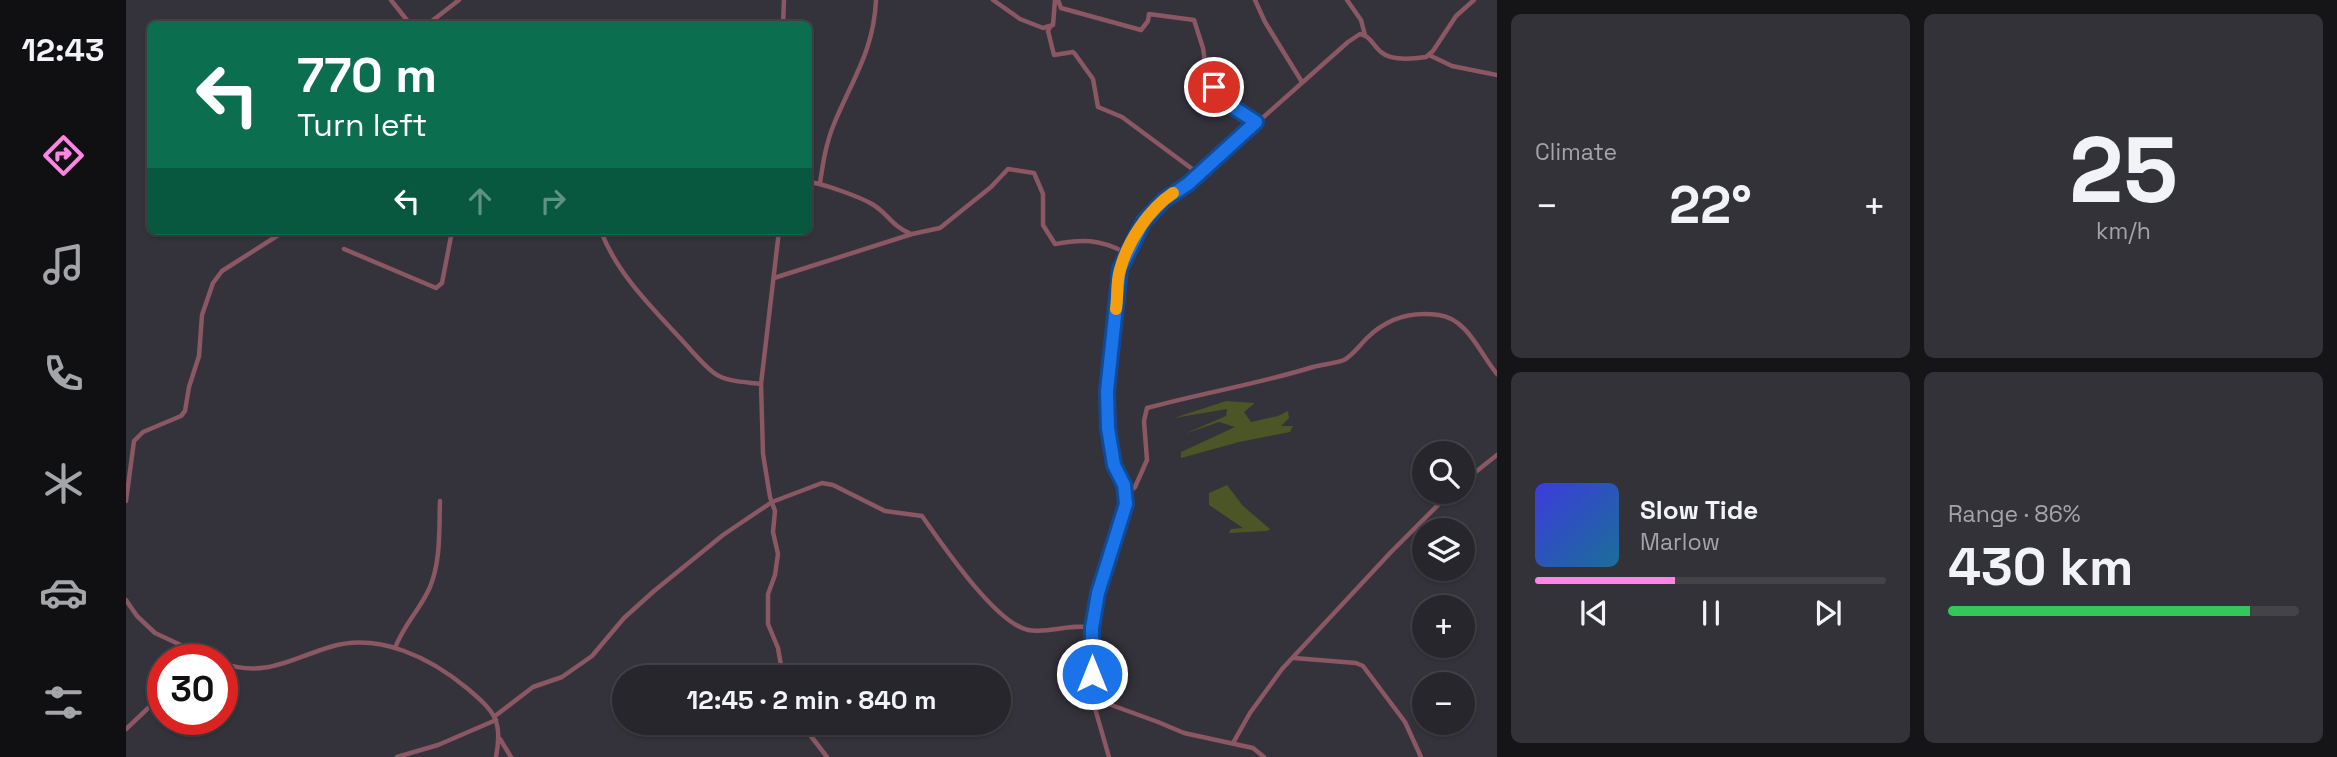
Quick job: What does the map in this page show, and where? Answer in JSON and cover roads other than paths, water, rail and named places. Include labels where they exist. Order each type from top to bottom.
[{"type":"street","points":[[391,0],[408,21]]},
{"type":"street","points":[[432,21],[459,0]]},
{"type":"street","points":[[783,21],[784,0]]},
{"type":"street","points":[[820,183],[827,142],[834,122],[867,52],[876,0]]},
{"type":"street","points":[[993,0],[1020,19],[1035,26],[1050,27]]},
{"type":"street","points":[[1056,0],[1054,18],[1048,31],[1054,55],[1075,54],[1093,79],[1095,99],[1099,107],[1122,117],[1199,174]]},
{"type":"street","points":[[1056,0],[1060,8],[1141,30],[1148,21],[1149,14],[1194,20],[1205,62],[1218,95],[1256,122]]},
{"type":"street","points":[[1255,0],[1265,22],[1302,82]]},
{"type":"street","points":[[1347,0],[1361,20],[1365,35],[1382,53],[1388,56],[1420,58],[1429,55],[1456,16],[1474,0]]},
{"type":"street","points":[[1109,757],[1091,698],[1092,628],[1102,575],[1122,517],[1126,495],[1114,465],[1107,412],[1118,277],[1124,260],[1151,212],[1199,174],[1348,42],[1360,34],[1365,35]]},
{"type":"street","points":[[1429,55],[1451,66],[1497,75]]},
{"type":"street","points":[[774,278],[944,226],[991,187],[1008,169],[1034,173],[1043,194],[1043,225],[1055,244],[1079,239],[1108,244],[1124,252],[1124,260]]},
{"type":"street","points":[[812,182],[872,204],[893,226],[912,234]]},
{"type":"street","points":[[126,501],[134,441],[143,432],[181,416],[185,411],[199,356],[202,315],[213,283],[222,271],[278,235]]},
{"type":"street","points":[[344,249],[436,288],[442,283],[451,235]]},
{"type":"street","points":[[603,235],[627,277],[715,373],[732,380],[761,384]]},
{"type":"street","points":[[779,235],[761,384],[763,454],[775,511],[773,532],[778,554],[775,575],[768,594],[768,624],[778,648],[781,665]]},
{"type":"street","points":[[1126,495],[1135,487],[1147,460],[1144,421],[1147,408],[1279,378],[1342,360],[1388,321],[1408,314],[1452,318],[1474,341],[1497,374]]},
{"type":"street","points":[[1475,472],[1497,455]]},
{"type":"street","points":[[397,757],[438,746],[496,718],[533,687],[562,677],[592,656],[624,618],[723,535],[772,502],[822,483],[833,485],[885,511],[919,515],[968,580],[1015,625],[1043,632],[1079,626],[1092,628]]},
{"type":"street","points":[[395,648],[402,630],[429,589],[437,568],[440,501]]},
{"type":"street","points":[[1233,743],[1270,684],[1391,552],[1439,504]]},
{"type":"street","points":[[126,600],[137,616],[155,633],[179,644]]},
{"type":"street","points":[[238,668],[257,670],[349,643],[395,648],[422,657],[476,696],[496,718],[499,738],[496,757]]},
{"type":"street","points":[[1293,658],[1356,663],[1363,666],[1405,722],[1421,757]]},
{"type":"street","points":[[1091,698],[1184,733],[1253,748],[1264,757]]},
{"type":"street","points":[[126,729],[147,707]]},
{"type":"street","points":[[810,735],[827,757]]},
{"type":"street","points":[[499,738],[511,757]]}]
